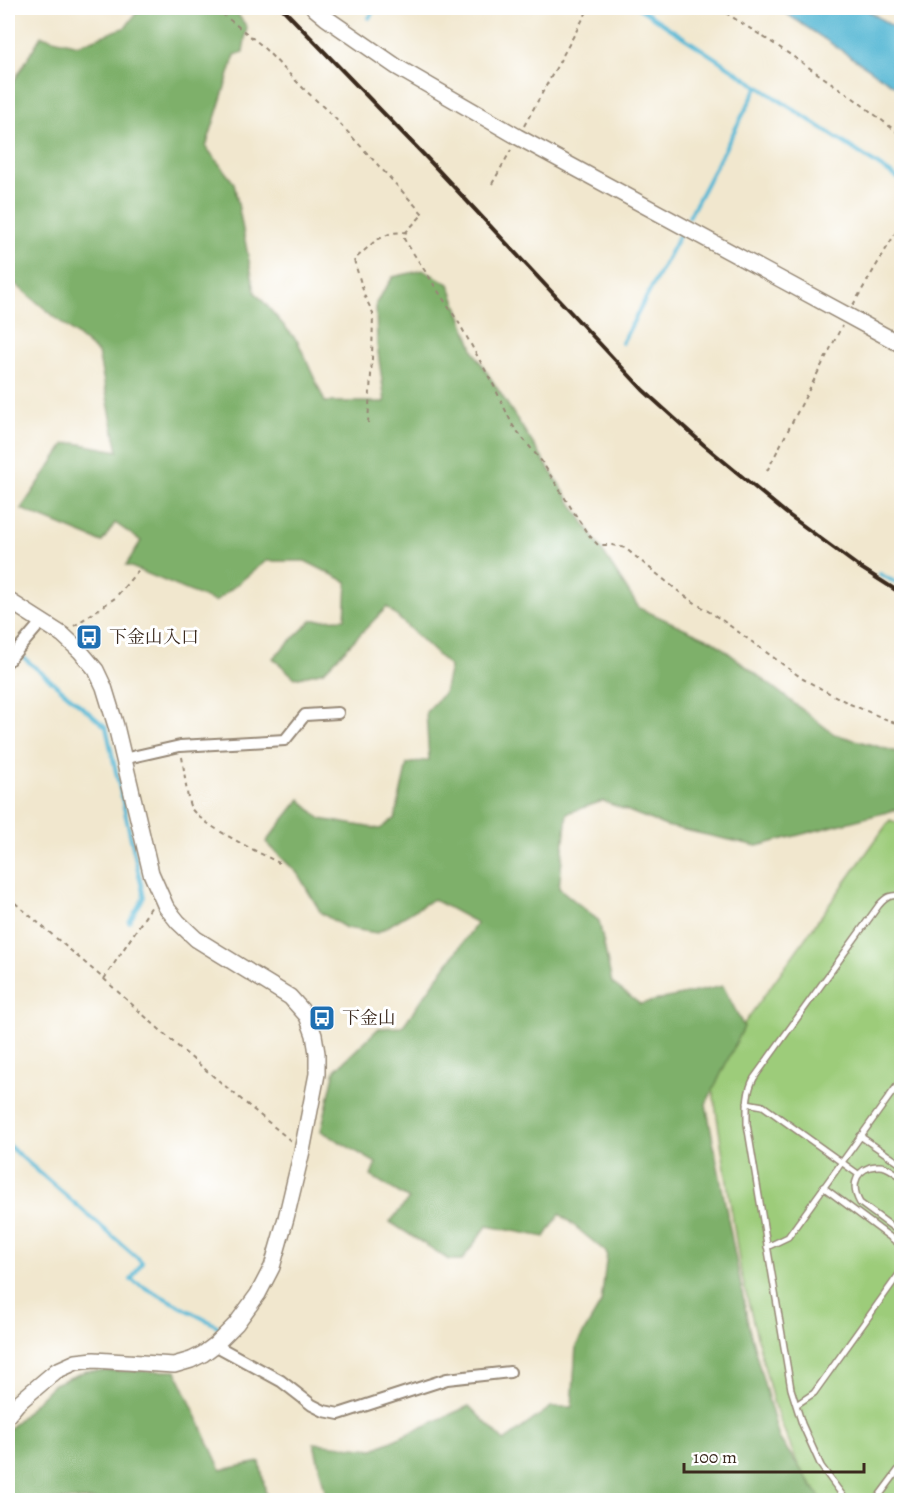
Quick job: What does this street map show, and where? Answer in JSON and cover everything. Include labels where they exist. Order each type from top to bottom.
[{"type":"street","points":[[314,8],[397,67],[519,137],[902,345]]},
{"type":"street","points":[[8,600],[63,634],[96,669],[116,726],[151,873],[166,907],[196,939],[290,997],[307,1016],[314,1035],[317,1053],[317,1074],[302,1150],[272,1267],[258,1294],[236,1324],[203,1354],[174,1365],[94,1360],[76,1362],[57,1371],[8,1414]]},
{"type":"street","points":[[8,661],[41,620]]},
{"type":"street","points":[[123,759],[180,746],[285,740],[305,715],[338,713]]},
{"type":"street","points":[[215,1345],[281,1381],[312,1405],[324,1411],[339,1414],[447,1379],[510,1372]]},
{"type":"lane","points":[[846,1500],[821,1466],[802,1425],[791,1389],[747,1124],[747,1103],[749,1088],[754,1078],[879,905],[886,897],[902,896]]},
{"type":"lane","points":[[767,1247],[788,1237],[902,1079]]},
{"type":"lane","points":[[747,1103],[763,1106],[858,1174]]},
{"type":"lane","points":[[860,1136],[902,1165]]},
{"type":"lane","points":[[901,1233],[860,1203],[855,1185],[858,1174],[868,1168],[885,1167],[902,1177]]},
{"type":"lane","points":[[823,1187],[902,1246]]},
{"type":"lane","points":[[796,1404],[814,1393],[902,1270]]},
{"type":"lane","points":[[876,1500],[902,1465]]},
{"type":"path","points":[[214,8],[260,44],[332,115],[423,214],[406,232],[404,239],[459,323],[513,426],[542,462],[587,533],[598,545],[625,548],[683,595],[804,679],[849,704],[902,726]]},
{"type":"path","points":[[492,184],[589,8]]},
{"type":"path","points":[[718,8],[852,97],[902,136]]},
{"type":"path","points":[[767,471],[847,315],[902,222]]},
{"type":"path","points":[[368,423],[373,313],[365,297],[354,260],[375,241],[391,232],[406,232]]},
{"type":"path","points":[[63,634],[115,598],[141,567]]},
{"type":"path","points":[[180,746],[190,807],[201,819],[279,863]]},
{"type":"path","points":[[104,979],[160,894]]},
{"type":"path","points":[[8,897],[104,979],[182,1050],[302,1150]]},
{"type":"green space","points":[[140,8],[233,8],[247,27],[243,52],[235,55],[206,147],[234,183],[255,292],[298,342],[325,402],[385,402],[377,345],[376,303],[393,277],[424,270],[449,284],[475,354],[639,608],[713,641],[834,734],[901,753],[901,813],[895,810],[757,846],[666,826],[603,801],[567,813],[559,888],[599,921],[612,983],[640,1004],[723,986],[744,1027],[706,1104],[749,1328],[779,1438],[822,1500],[327,1500],[314,1443],[374,1449],[469,1406],[504,1441],[551,1407],[572,1407],[576,1346],[601,1303],[607,1253],[560,1214],[545,1237],[487,1226],[462,1260],[449,1260],[390,1222],[409,1199],[371,1176],[376,1163],[321,1131],[335,1070],[379,1028],[402,1027],[477,923],[433,899],[377,933],[346,928],[321,913],[298,874],[266,842],[300,799],[320,819],[380,829],[395,818],[407,764],[429,760],[426,712],[444,693],[450,667],[387,607],[324,671],[295,678],[273,658],[312,620],[345,619],[347,582],[305,561],[266,561],[215,602],[126,565],[141,541],[115,523],[102,542],[21,509],[65,444],[75,443],[118,451],[98,353],[8,278],[8,91],[41,36],[78,45],[126,27]]},
{"type":"green space","points":[[890,820],[901,824],[901,1500],[812,1500],[774,1405],[741,1273],[710,1071]]},
{"type":"green space","points":[[86,1371],[176,1371],[221,1470],[260,1462],[267,1500],[8,1500],[8,1430],[54,1384]]},
{"type":"water","points":[[778,8],[864,8],[901,32],[901,90]]},
{"type":"waterway","points":[[369,18],[375,8]]},
{"type":"waterway","points":[[639,8],[902,181]]},
{"type":"waterway","points":[[689,217],[758,86]]},
{"type":"waterway","points":[[622,343],[679,236]]},
{"type":"waterway","points":[[880,574],[902,586]]},
{"type":"waterway","points":[[24,658],[106,727],[144,897],[129,922]]},
{"type":"waterway","points":[[8,1145],[142,1262],[131,1280],[219,1327]]},
{"type":"railway","points":[[282,8],[426,157],[643,390],[704,445],[786,513],[858,566],[902,594]]},
{"type":"place","name":"下金山入口","points":[[89,637]]},
{"type":"place","name":"下金山","points":[[322,1018]]}]
